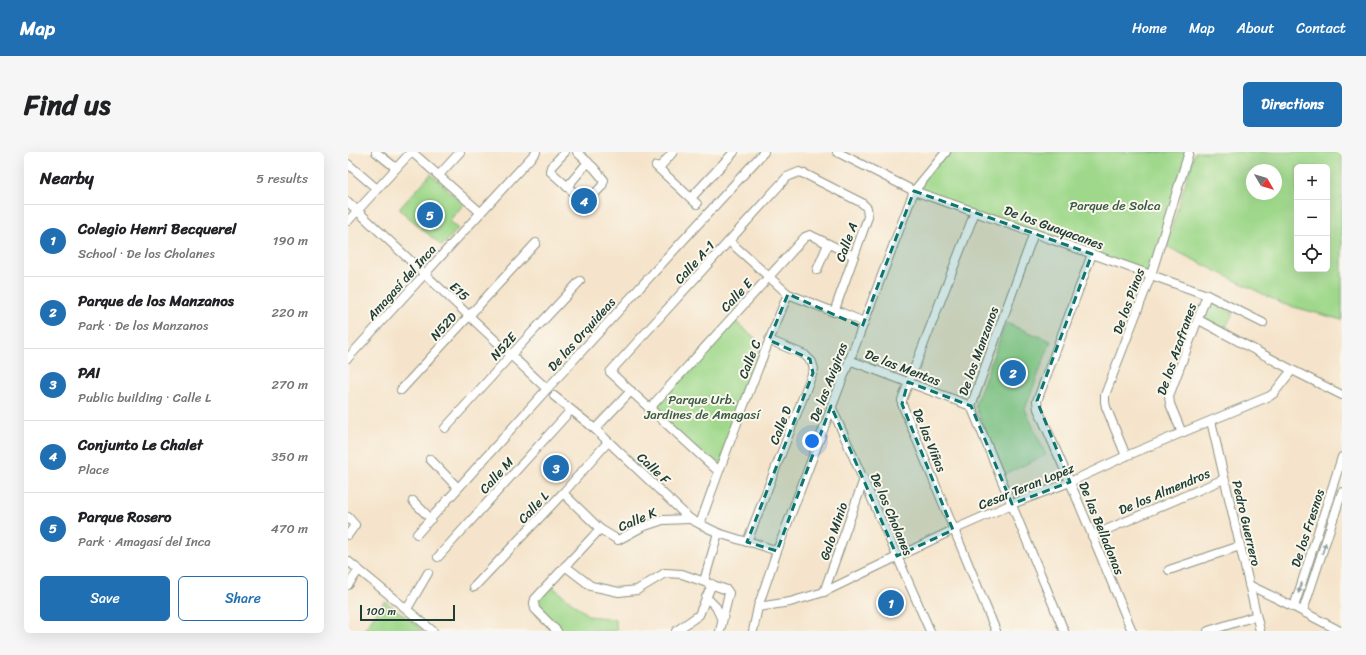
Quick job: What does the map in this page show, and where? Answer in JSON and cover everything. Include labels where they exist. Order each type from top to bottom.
[{"type":"street","points":[[376,152],[396,168]]},
{"type":"street","points":[[348,221],[411,152],[480,212]]},
{"type":"street","points":[[439,175],[460,152]]},
{"type":"street","name":"Amagasí del Inca","points":[[348,358],[536,152]]},
{"type":"street","points":[[565,152],[551,167],[550,171],[582,200],[587,202],[602,186],[604,180],[577,152]]},
{"type":"street","points":[[674,152],[658,167],[694,201],[734,152]]},
{"type":"street","name":"De las Orquideas","points":[[417,534],[547,389],[764,152]]},
{"type":"street","name":"De los Guayacanes","points":[[836,152],[914,191],[1207,295],[1263,323]]},
{"type":"street","name":"De las Avigiras","points":[[753,631],[758,607],[776,554],[914,191],[946,152]]},
{"type":"street","name":"De los Pinos","points":[[1126,456],[1104,402],[1105,395],[1151,275],[1189,152]]},
{"type":"street","points":[[567,187],[588,162]]},
{"type":"street","points":[[348,164],[377,189]]},
{"type":"street","name":"Calle A-1","points":[[630,391],[610,372],[787,177],[799,172]]},
{"type":"street","name":"Calle A","points":[[799,172],[862,203],[867,208],[868,217],[834,312]]},
{"type":"street","name":"E15","points":[[348,202],[547,389]]},
{"type":"street","name":"De las Viñas","points":[[975,212],[908,382],[902,404],[996,631]]},
{"type":"street","name":"De los Manzanos","points":[[1034,233],[970,406],[1064,631]]},
{"type":"street","name":"Calle E","points":[[650,409],[807,235],[810,235],[854,256]]},
{"type":"street","points":[[729,241],[788,294],[834,312],[839,318],[863,325]]},
{"type":"street","name":"N52D","points":[[401,390],[468,315],[536,243]]},
{"type":"street","points":[[817,270],[828,244]]},
{"type":"street","name":"De las Belladonas","points":[[1092,254],[1037,401],[1038,409],[1132,631]]},
{"type":"street","name":"N52E","points":[[445,428],[580,281]]},
{"type":"street","name":"Calle C","points":[[700,524],[718,472],[788,294]]},
{"type":"street","name":"De los Azafranes","points":[[1182,433],[1170,404],[1169,396],[1199,320],[1207,295]]},
{"type":"street","points":[[1199,320],[1342,395]]},
{"type":"street","name":"Calle D","points":[[747,542],[814,369],[812,362],[805,355],[769,340]]},
{"type":"street","name":"De las Mentas","points":[[849,360],[970,406]]},
{"type":"street","name":"Cesar Teran Lopez","points":[[758,607],[790,602],[824,592],[897,556],[1012,504],[1070,482],[1126,456],[1270,396],[1292,370]]},
{"type":"street","points":[[595,429],[630,391],[718,472]]},
{"type":"street","name":"Calle F","points":[[554,396],[595,429],[690,519],[718,533],[754,543],[776,554]]},
{"type":"street","name":"De los Cholanes","points":[[831,406],[930,631]]},
{"type":"street","name":"Calle M","points":[[438,557],[571,410]]},
{"type":"street","name":"Pedro Guerrero","points":[[1211,421],[1260,631]]},
{"type":"street","name":"Calle L","points":[[474,587],[563,493],[608,442]]},
{"type":"street","name":"De los Fresnos","points":[[1294,607],[1342,457]]},
{"type":"street","points":[[430,459],[458,488]]},
{"type":"street","name":"Galo Minio","points":[[824,592],[864,479]]},
{"type":"street","name":"De los Almendros","points":[[1092,536],[1224,479]]},
{"type":"street","name":"De los Fresnos","points":[[1303,612],[1342,492]]},
{"type":"street","name":"Calle K","points":[[563,493],[600,529],[618,540],[642,527],[663,520],[690,519]]},
{"type":"street","points":[[413,501],[431,519]]},
{"type":"street","points":[[1324,511],[1334,514]]},
{"type":"street","points":[[348,517],[355,525],[348,535]]},
{"type":"street","points":[[562,631],[554,629],[535,609],[535,599],[600,529]]},
{"type":"street","points":[[704,581],[718,533]]},
{"type":"street","points":[[1169,570],[1240,546]]},
{"type":"street","points":[[348,561],[433,631]]},
{"type":"street","points":[[565,566],[591,586],[619,592],[637,590],[665,573],[682,574],[729,591],[720,631]]},
{"type":"street","points":[[348,585],[359,570]]},
{"type":"street","points":[[407,609],[428,573]]},
{"type":"street","points":[[676,631],[699,615],[712,584]]},
{"type":"street","points":[[1249,585],[1340,631]]},
{"type":"street","points":[[706,597],[716,607],[722,620]]},
{"type":"street","points":[[1208,631],[1256,616]]},
{"type":"highlighted area","points":[[914,191],[1092,254],[1037,401],[1070,482],[1012,504],[971,406],[908,382],[902,404],[953,530],[897,556],[831,406],[777,551],[747,542],[813,373],[810,359],[769,340],[788,294],[862,327]]},
{"type":"green space","name":"Parque de Solca","points":[[946,152],[1189,152],[1151,275],[914,191]]},
{"type":"green space","points":[[1195,152],[1342,152],[1342,320],[1283,304],[1166,246]]},
{"type":"green space","points":[[431,174],[464,204],[449,221],[458,229],[442,246],[399,209]]},
{"type":"green space","points":[[1211,301],[1233,313],[1225,329],[1202,318]]},
{"type":"green space","name":"Parque Urb. Jardines de Amagasí","points":[[731,318],[766,347],[718,471],[650,409]]},
{"type":"green space","points":[[1006,323],[1051,341],[1025,409],[1046,455],[1003,475],[975,405]]},
{"type":"green space","points":[[549,584],[589,616],[615,619],[617,631],[562,631],[551,628],[537,616],[535,600]]},
{"type":"green space","points":[[385,601],[424,631],[363,631]]},
{"type":"place","name":"Conjunto Le Chalet","points":[[584,201]]},
{"type":"place","name":"Parque Rosero","points":[[430,215]]},
{"type":"place","name":"Parque de los Manzanos","points":[[1013,373]]},
{"type":"place","name":"PAI","points":[[556,468]]},
{"type":"place","name":"Colegio Henri Becquerel","points":[[891,603]]}]
